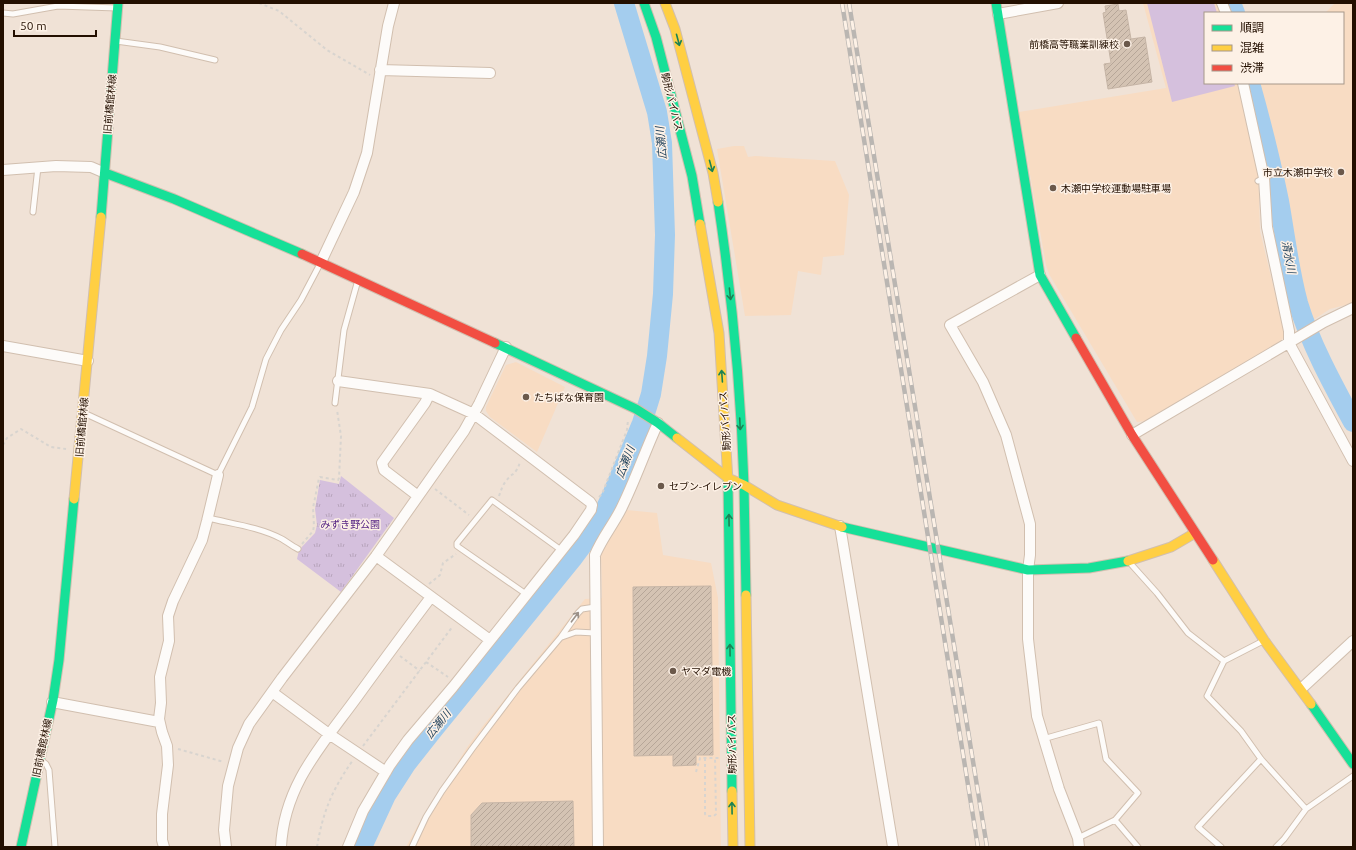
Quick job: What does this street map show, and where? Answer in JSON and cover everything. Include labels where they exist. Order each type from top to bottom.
[{"type":"street","points":[[321,262],[354,192],[367,153],[388,26],[394,3]]},
{"type":"street","name":"駒形バイパス","points":[[644,3],[656,37],[693,184],[719,334],[728,478],[733,847]]},
{"type":"street","name":"駒形バイパス","points":[[665,3],[675,29],[713,173],[726,255],[735,337],[744,485],[750,847]]},
{"type":"street","points":[[996,3],[1040,275],[1132,434],[1195,533],[1264,640],[1301,689],[1353,764]]},
{"type":"street","points":[[998,14],[1058,3]]},
{"type":"street","name":"旧前橋館林線","points":[[21,847],[52,702],[59,660],[105,173],[118,6]]},
{"type":"street","points":[[380,75],[490,73]]},
{"type":"street","points":[[1243,84],[1263,179],[1267,227],[1289,331],[1289,343],[1353,461]]},
{"type":"street","points":[[3,170],[38,167],[90,167],[174,199],[321,262],[634,408],[655,421],[728,478],[744,485],[777,505],[840,526],[1028,570],[1089,568],[1129,561],[1170,547],[1195,533]]},
{"type":"street","points":[[1040,275],[950,325],[983,382],[1006,435],[1030,524],[1028,639],[1037,716],[1059,789],[1079,842]]},
{"type":"street","points":[[1132,434],[1324,322],[1353,308]]},
{"type":"street","points":[[3,346],[88,360]]},
{"type":"street","points":[[226,847],[224,830],[225,808],[232,765],[249,724],[376,556],[464,431],[474,414],[506,347]]},
{"type":"street","points":[[338,381],[427,394],[474,414],[592,505],[591,510],[584,521],[456,683],[408,740],[386,772],[363,811],[348,847]]},
{"type":"street","points":[[418,496],[384,470],[382,463],[425,403],[427,394]]},
{"type":"street","points":[[598,847],[595,555],[600,543],[620,511],[626,498],[655,421]]},
{"type":"street","points":[[164,847],[162,840],[162,814],[168,765],[167,746],[159,722],[161,703],[160,677],[169,641],[168,616],[202,540],[218,475]]},
{"type":"street","points":[[840,526],[893,847]]},
{"type":"street","points":[[376,556],[490,640]]},
{"type":"street","points":[[281,847],[286,812],[294,788],[308,763],[431,597]]},
{"type":"street","points":[[1301,689],[1353,641]]},
{"type":"street","points":[[272,692],[386,772]]},
{"type":"street","points":[[52,702],[159,722]]},
{"type":"lane","points":[[3,13],[13,14],[58,6],[118,6]]},
{"type":"lane","points":[[115,40],[160,47],[215,60]]},
{"type":"lane","points":[[33,212],[38,167]]},
{"type":"lane","points":[[1263,179],[1278,171]]},
{"type":"lane","points":[[83,412],[218,475],[252,407],[266,358],[281,330],[301,300],[321,262]]},
{"type":"lane","points":[[335,403],[344,330],[358,279]]},
{"type":"lane","points":[[526,594],[457,546],[457,543],[475,520],[492,500],[561,550]]},
{"type":"lane","points":[[208,518],[247,526],[268,533],[282,539],[298,549]]},
{"type":"lane","points":[[1129,561],[1157,593],[1188,633],[1224,661]]},
{"type":"lane","points":[[412,847],[430,810],[442,790],[518,688],[561,637],[578,613],[582,609],[595,607]]},
{"type":"lane","points":[[561,637],[576,632],[595,633]]},
{"type":"lane","points":[[1264,640],[1224,661],[1207,696],[1241,731],[1260,759],[1306,809]]},
{"type":"lane","points":[[1043,738],[1099,723],[1106,759],[1138,793],[1115,820],[1079,842]]},
{"type":"lane","points":[[1221,847],[1198,827],[1260,759]]},
{"type":"lane","points":[[40,760],[46,764],[49,770],[55,847]]},
{"type":"lane","points":[[1276,847],[1284,839],[1306,809],[1353,776]]},
{"type":"lane","points":[[1115,820],[1138,847]]},
{"type":"path","points":[[259,3],[279,11],[327,50],[380,75]]},
{"type":"path","points":[[298,549],[313,531],[313,508],[319,478],[338,480],[339,478],[341,450],[340,430],[335,403]]},
{"type":"path","points":[[592,505],[602,494],[634,408]]},
{"type":"path","points":[[3,445],[7,438],[21,429],[51,447],[79,450]]},
{"type":"path","points":[[428,483],[475,520]]},
{"type":"path","points":[[317,847],[320,826],[333,791],[358,753],[459,618]]},
{"type":"path","points":[[392,650],[420,671]]},
{"type":"path","points":[[426,662],[456,683]]},
{"type":"path","points":[[167,746],[232,765]]},
{"type":"path","points":[[696,772],[700,758],[723,758]]},
{"type":"path","points":[[705,758],[705,814],[707,816],[714,816],[716,814],[715,758]]},
{"type":"shaded area","points":[[1143,3],[1217,3],[1220,12],[1204,12],[1204,84],[1239,84],[1258,162],[1260,231],[1285,335],[1281,341],[1147,421],[1137,422],[1049,274],[1046,265],[1019,112],[1166,88]]},
{"type":"shaded area","points":[[1335,3],[1353,3],[1353,303],[1330,309],[1310,322],[1299,288],[1291,231],[1280,176],[1277,167],[1276,168],[1256,84],[1344,84],[1344,12],[1326,12]]},
{"type":"shaded area","points":[[744,146],[748,157],[755,156],[835,161],[849,195],[844,255],[823,257],[821,275],[798,271],[791,315],[745,316],[717,149]]},
{"type":"shaded area","name":"たちばな保育園","points":[[516,362],[565,387],[537,452],[490,417],[486,411],[486,407],[506,365]]},
{"type":"shaded area","points":[[627,510],[657,513],[663,555],[711,563],[718,598],[721,847],[406,847],[418,825],[468,746],[483,726],[585,599],[602,598],[601,553]]},
{"type":"green space","points":[[1147,3],[1214,3],[1217,12],[1204,12],[1204,84],[1234,84],[1235,86],[1172,102]]},
{"type":"green space","name":"みずき野公園","points":[[341,476],[394,518],[341,592],[297,559],[299,550],[315,533],[317,525],[315,509],[320,480],[339,484]]},
{"type":"building","name":"前橋高等職業訓練校","points":[[1118,4],[1119,11],[1126,10],[1131,39],[1145,37],[1152,82],[1108,89],[1104,64],[1111,63],[1103,13],[1106,12],[1105,6]]},
{"type":"building","name":"ヤマダ電機","points":[[711,586],[713,755],[696,755],[696,765],[673,766],[673,755],[634,756],[633,587]]},
{"type":"building","points":[[573,801],[574,847],[471,847],[471,815],[482,803]]},
{"type":"waterway","name":"広瀬川","points":[[362,847],[386,795],[406,764],[572,559],[595,528],[612,495],[642,423],[651,394],[657,356],[663,294],[665,235],[662,143],[657,112],[624,3]]},
{"type":"waterway","name":"清水川","points":[[1231,3],[1235,12]]},
{"type":"waterway","name":"清水川","points":[[1250,84],[1276,186],[1298,303],[1315,348],[1353,422]]},
{"type":"railway","points":[[842,3],[978,847]]},
{"type":"railway","points":[[849,3],[987,847]]},
{"type":"traffic: fast","points":[[101,217],[118,3]]},
{"type":"traffic: fast","points":[[644,3],[656,37],[692,176],[700,224]]},
{"type":"traffic: fast","points":[[996,3],[1040,275],[1076,338]]},
{"type":"traffic: fast","points":[[105,173],[174,199],[302,254]]},
{"type":"traffic: fast","points":[[718,202],[732,308],[738,379],[743,450],[746,595]]},
{"type":"traffic: fast","points":[[495,343],[636,409],[658,423],[677,438]]},
{"type":"traffic: fast","points":[[728,481],[732,791]]},
{"type":"traffic: fast","points":[[21,847],[53,700],[59,660],[74,499]]},
{"type":"traffic: fast","points":[[842,527],[1028,570],[1089,568],[1128,561]]},
{"type":"traffic: fast","points":[[1311,704],[1353,764]]},
{"type":"traffic: slow","points":[[665,3],[675,29],[713,173],[718,202]]},
{"type":"traffic: slow","points":[[74,499],[101,217]]},
{"type":"traffic: slow","points":[[700,224],[719,333],[728,481]]},
{"type":"traffic: slow","points":[[677,438],[728,478],[744,485],[777,505],[842,527]]},
{"type":"traffic: slow","points":[[1128,561],[1171,547],[1195,533]]},
{"type":"traffic: slow","points":[[1213,560],[1264,640],[1311,704]]},
{"type":"traffic: slow","points":[[746,595],[750,847]]},
{"type":"traffic: slow","points":[[732,791],[733,847]]},
{"type":"traffic: jam","points":[[302,254],[495,343]]},
{"type":"traffic: jam","points":[[1076,338],[1132,435],[1213,560]]},
{"type":"place","name":"前橋高等職業訓練校","points":[[1127,44]]},
{"type":"place","name":"市立木瀬中学校","points":[[1341,172]]},
{"type":"place","name":"木瀬中学校運動場駐車場","points":[[1053,188]]},
{"type":"place","name":"たちばな保育園","points":[[526,397]]},
{"type":"place","name":"セブン-イレブン","points":[[661,486]]},
{"type":"place","name":"ヤマダ電機","points":[[673,671]]}]
